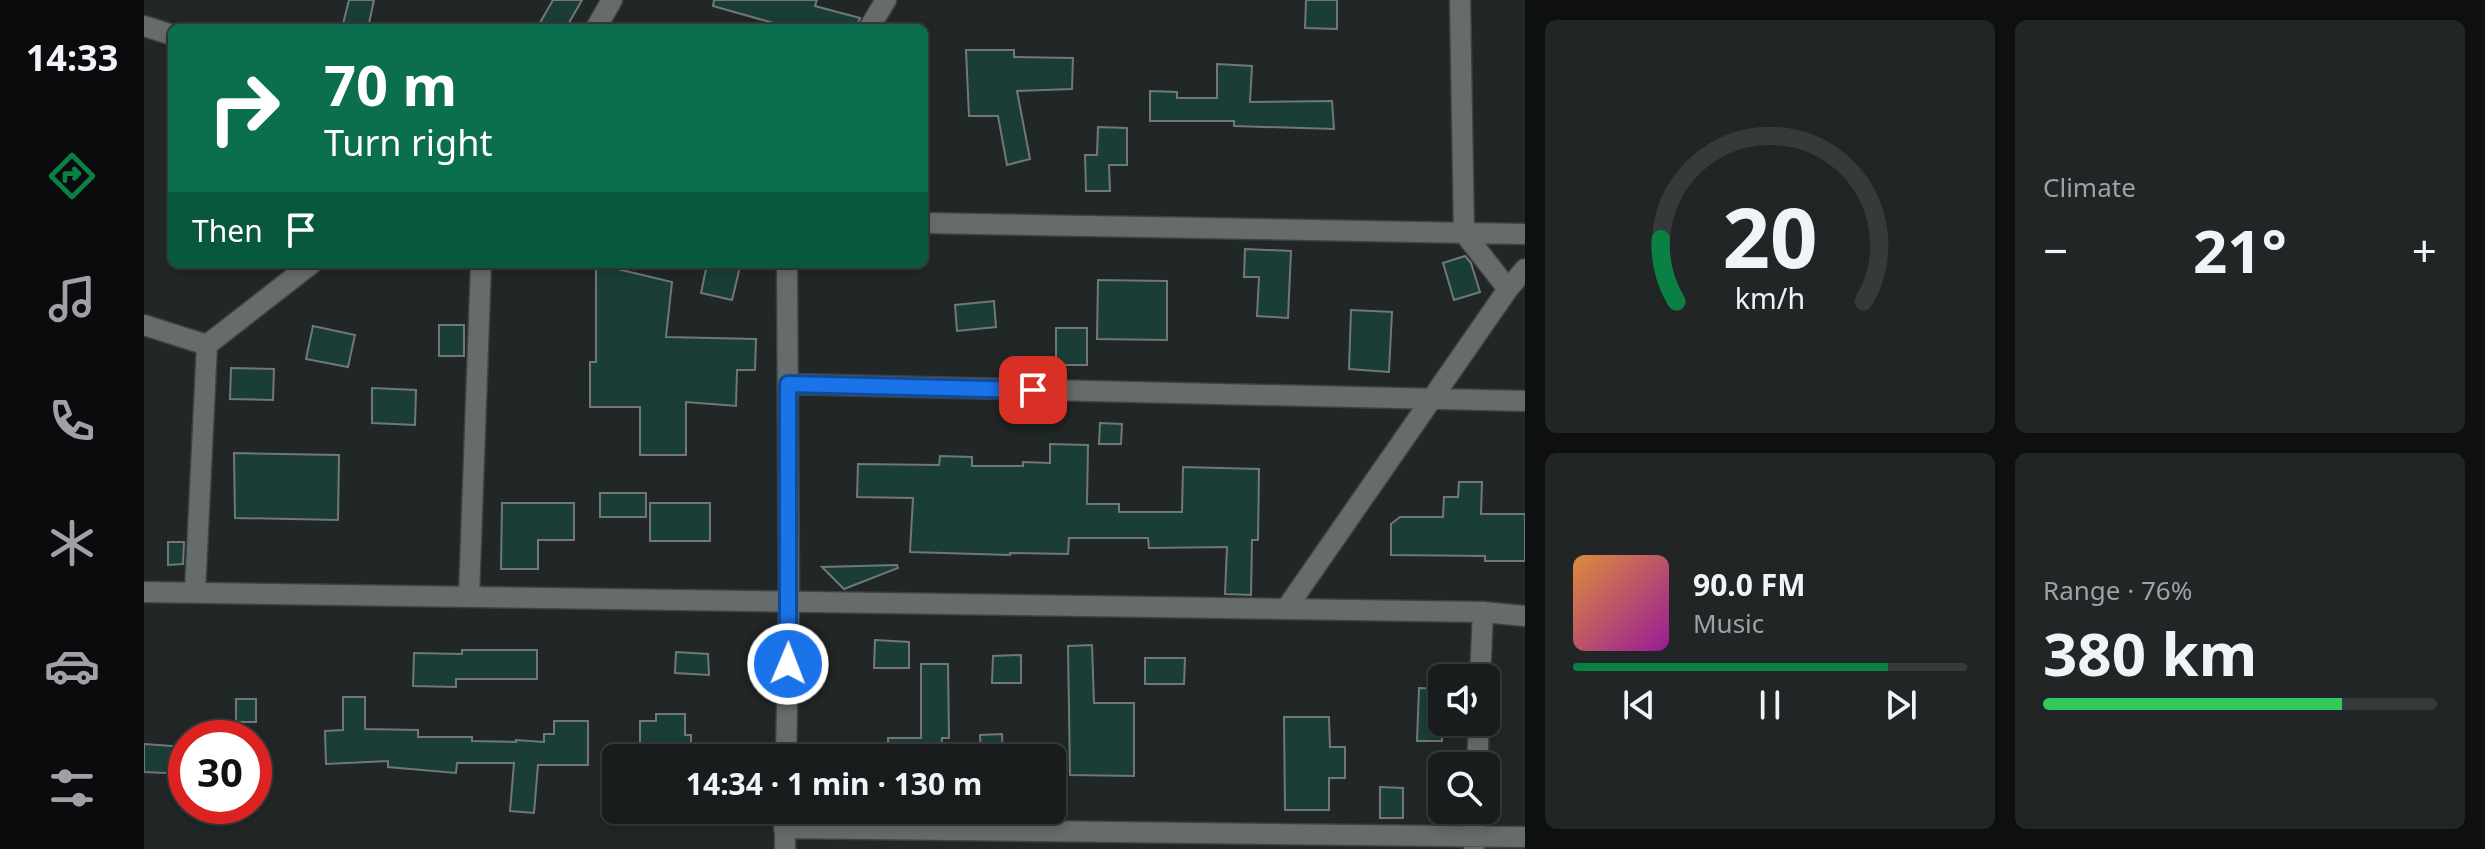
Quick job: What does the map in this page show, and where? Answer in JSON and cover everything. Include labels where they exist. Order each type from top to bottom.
[{"type":"street","points":[[598,24],[612,0]]},
{"type":"street","points":[[871,24],[886,0]]},
{"type":"street","points":[[1460,0],[1464,233],[1508,289]]},
{"type":"street","points":[[144,26],[168,34]]},
{"type":"street","points":[[928,223],[1525,234]]},
{"type":"street","points":[[195,592],[207,345],[306,268]]},
{"type":"street","points":[[469,596],[481,268]]},
{"type":"street","points":[[786,744],[789,602],[787,268]]},
{"type":"street","points":[[1286,609],[1508,289],[1525,269]]},
{"type":"street","points":[[144,325],[207,345]]},
{"type":"street","points":[[788,384],[1525,401]]},
{"type":"street","points":[[144,592],[1483,612],[1525,616]]},
{"type":"street","points":[[1481,664],[1483,612]]},
{"type":"street","points":[[785,829],[1474,842],[1525,837]]},
{"type":"building","points":[[349,0],[374,0],[369,24],[343,24]]},
{"type":"building","points":[[553,0],[582,0],[568,24],[539,24]]},
{"type":"building","points":[[714,0],[817,0],[815,6],[860,18],[858,24],[777,24],[713,6]]},
{"type":"building","points":[[1306,0],[1337,0],[1337,29],[1305,28]]},
{"type":"building","points":[[966,50],[1014,50],[1014,57],[1073,58],[1072,89],[1017,91],[1030,159],[1007,165],[998,116],[969,116]]},
{"type":"building","points":[[1217,64],[1252,66],[1250,102],[1332,101],[1334,129],[1234,126],[1234,121],[1150,121],[1150,91],[1177,92],[1177,98],[1217,98]]},
{"type":"building","points":[[1098,127],[1127,128],[1127,165],[1109,165],[1110,191],[1086,191],[1085,155],[1097,155]]},
{"type":"building","points":[[1245,249],[1291,251],[1288,318],[1257,316],[1259,277],[1244,277]]},
{"type":"building","points":[[1465,256],[1471,263],[1480,292],[1454,300],[1443,263]]},
{"type":"building","points":[[596,268],[613,268],[672,282],[666,337],[756,339],[755,370],[737,370],[736,406],[686,402],[686,455],[640,455],[640,407],[590,407],[590,362],[596,362]]},
{"type":"building","points":[[706,268],[740,268],[732,300],[701,293]]},
{"type":"building","points":[[1098,280],[1167,281],[1167,340],[1097,339]]},
{"type":"building","points":[[994,301],[996,327],[957,331],[955,305]]},
{"type":"building","points":[[1351,310],[1392,312],[1389,372],[1349,369]]},
{"type":"building","points":[[439,325],[464,325],[464,356],[439,356]]},
{"type":"building","points":[[313,326],[355,335],[348,367],[306,359]]},
{"type":"building","points":[[1056,328],[1087,328],[1087,365],[1056,365]]},
{"type":"building","points":[[231,368],[274,369],[273,400],[230,399]]},
{"type":"building","points":[[372,388],[416,390],[415,425],[372,423]]},
{"type":"building","points":[[1100,423],[1122,424],[1121,444],[1099,444]]},
{"type":"building","points":[[1050,444],[1088,445],[1087,504],[1119,504],[1119,512],[1182,512],[1183,467],[1259,469],[1258,540],[1252,540],[1251,595],[1225,594],[1227,547],[1149,548],[1148,538],[1069,538],[1068,554],[910,552],[913,498],[857,497],[858,464],[939,465],[940,456],[972,457],[972,466],[1023,466],[1023,462],[1050,463]]},
{"type":"building","points":[[234,453],[339,455],[338,520],[235,518]]},
{"type":"building","points":[[1459,482],[1482,482],[1481,514],[1525,514],[1525,561],[1485,561],[1485,556],[1391,555],[1391,524],[1400,517],[1443,517],[1444,497],[1458,497]]},
{"type":"building","points":[[600,493],[646,493],[646,517],[600,517]]},
{"type":"building","points":[[502,503],[574,503],[574,540],[538,540],[538,569],[501,569]]},
{"type":"building","points":[[650,503],[710,503],[710,541],[650,541]]},
{"type":"building","points":[[168,542],[184,542],[183,564],[168,565]]},
{"type":"building","points":[[897,565],[898,568],[844,589],[822,567]]},
{"type":"building","points":[[875,640],[909,642],[909,668],[874,668]]},
{"type":"building","points":[[1092,645],[1094,703],[1134,703],[1134,776],[1070,775],[1068,646]]},
{"type":"building","points":[[462,650],[537,650],[537,679],[456,679],[456,687],[413,686],[414,653],[462,654]]},
{"type":"building","points":[[676,652],[708,654],[709,675],[675,673]]},
{"type":"building","points":[[1021,655],[1021,683],[992,683],[993,656]]},
{"type":"building","points":[[1145,658],[1185,658],[1184,684],[1145,684]]},
{"type":"building","points":[[921,664],[948,664],[949,738],[942,738],[942,744],[888,744],[888,738],[921,738]]},
{"type":"building","points":[[1419,688],[1428,688],[1428,736],[1442,736],[1442,741],[1417,741]]},
{"type":"building","points":[[343,697],[365,697],[365,729],[418,730],[418,737],[544,742],[544,734],[554,734],[554,721],[588,721],[588,765],[538,765],[534,813],[510,811],[514,763],[457,763],[456,773],[388,767],[388,761],[326,764],[325,731],[343,730]]},
{"type":"building","points":[[236,699],[256,699],[256,720],[236,720]]},
{"type":"building","points":[[656,714],[685,714],[685,735],[691,735],[691,744],[640,744],[640,721],[656,721]]},
{"type":"building","points":[[1284,717],[1329,717],[1330,747],[1345,747],[1345,778],[1329,778],[1329,810],[1285,810]]},
{"type":"building","points":[[1002,734],[1002,744],[980,744],[980,735]]},
{"type":"building","points":[[144,744],[168,746],[168,773],[144,772]]},
{"type":"building","points":[[1380,787],[1403,788],[1403,818],[1380,818]]},
{"type":"route","points":[[788,664],[788,384],[1033,390]]}]
